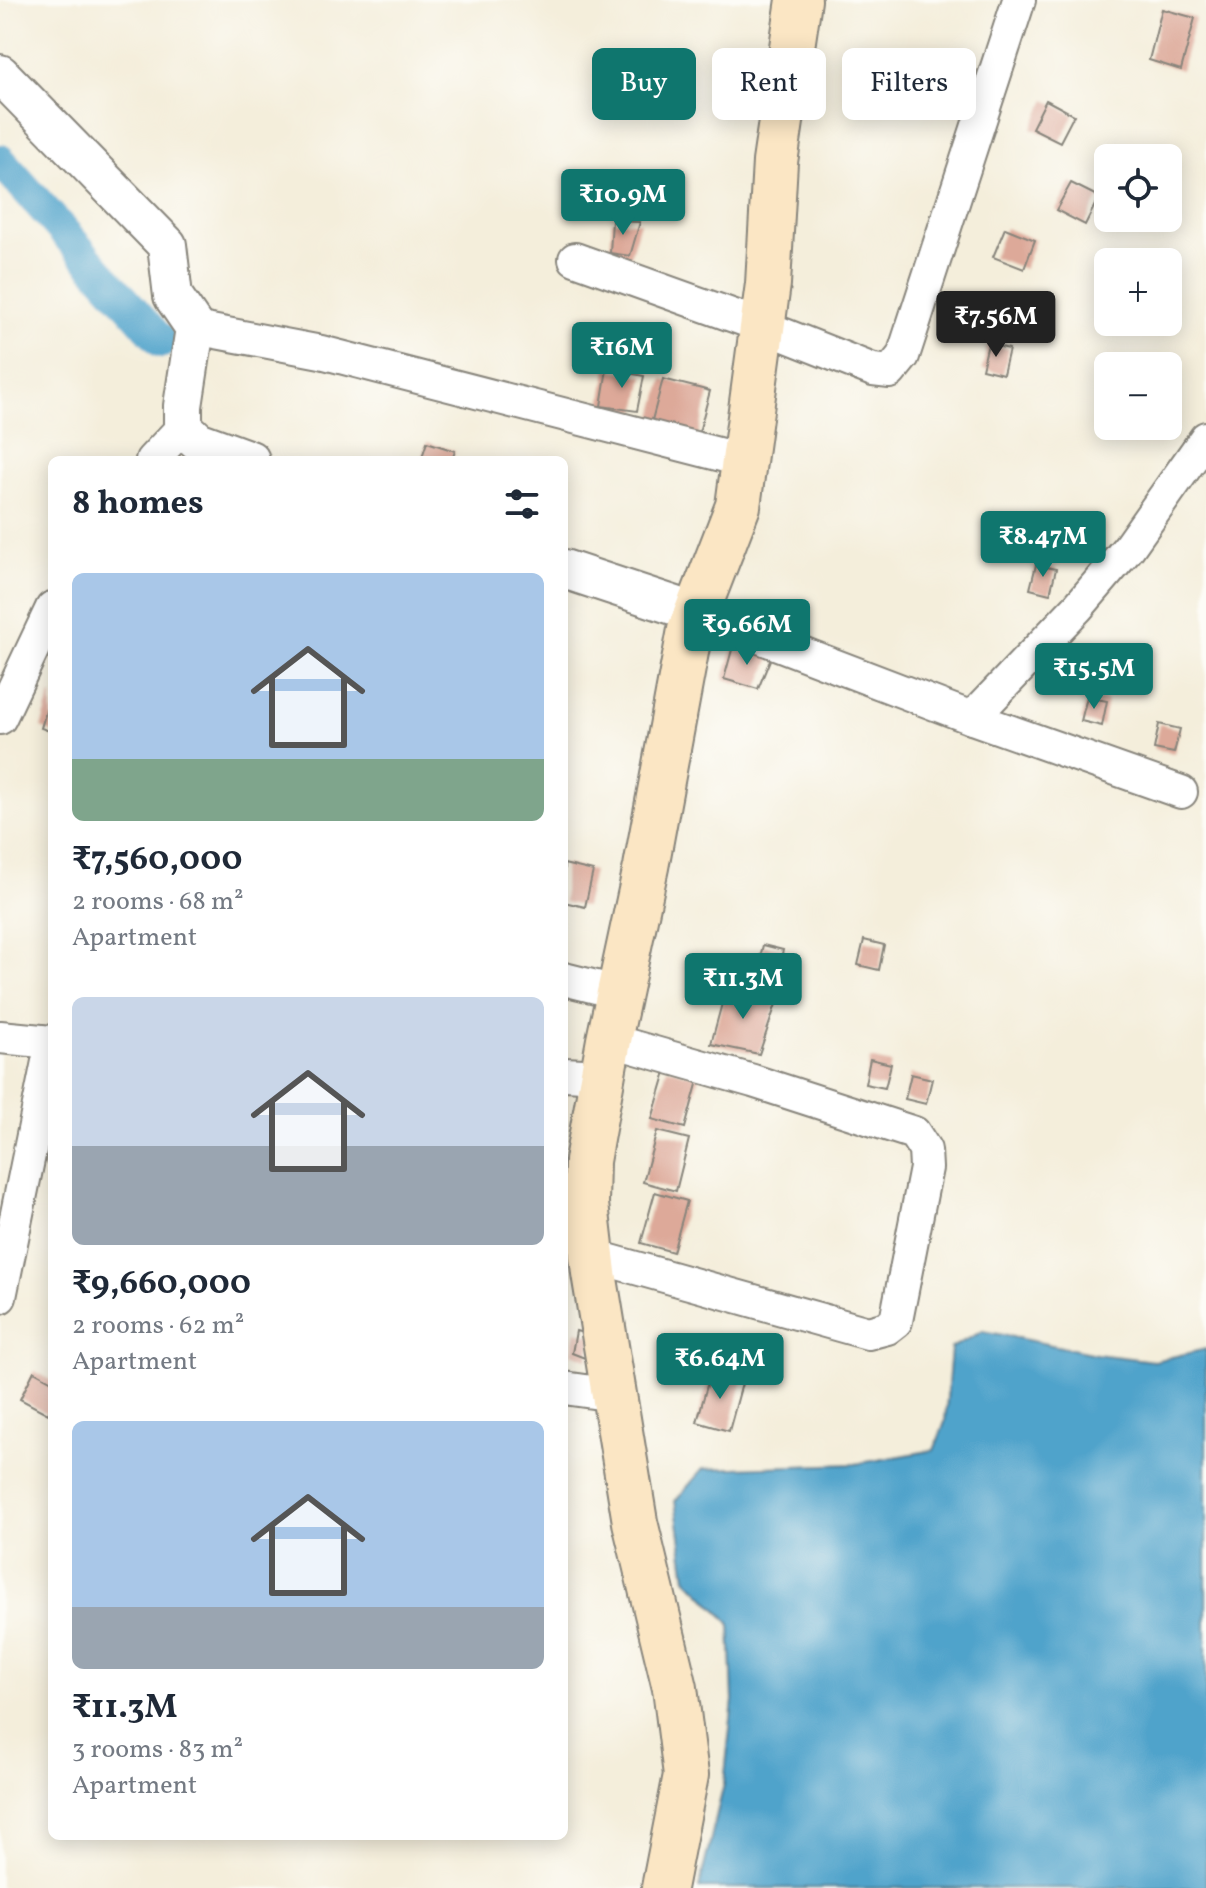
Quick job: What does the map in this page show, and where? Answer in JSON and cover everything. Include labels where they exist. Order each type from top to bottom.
[{"type":"main road","points":[[664,1888],[686,1775],[675,1688],[635,1522],[586,1204],[592,1063],[620,993],[690,630],[738,506],[762,326],[775,162],[799,0]]},
{"type":"street","points":[[575,259],[762,326],[873,370],[890,372],[903,356],[1019,0]]},
{"type":"street","points":[[0,74],[167,245],[173,296],[195,328],[183,406],[183,427],[156,456]]},
{"type":"street","points":[[195,328],[321,352],[745,461]]},
{"type":"street","points":[[183,427],[198,441],[239,456]]},
{"type":"street","points":[[972,718],[1078,607],[1129,547],[1206,438]]},
{"type":"street","points":[[568,570],[697,613],[972,718],[1181,792]]},
{"type":"street","points":[[0,718],[38,671],[48,626]]},
{"type":"street","points":[[568,980],[620,993]]},
{"type":"street","points":[[0,1037],[48,1042]]},
{"type":"street","points":[[0,1297],[48,1062]]},
{"type":"street","points":[[592,1063],[753,1081],[914,1133],[925,1150],[926,1168],[896,1321],[887,1328],[868,1333],[593,1256]]},
{"type":"street","points":[[568,1389],[614,1395]]},
{"type":"water","points":[[983,1331],[1096,1354],[1154,1361],[1206,1349],[1206,1888],[699,1888],[724,1784],[733,1700],[730,1623],[686,1578],[675,1501],[703,1469],[855,1464],[934,1450],[945,1422],[951,1348]]},
{"type":"building","points":[[1162,9],[1195,18],[1181,70],[1149,60]]},
{"type":"building","points":[[1046,100],[1074,115],[1060,142],[1032,128]]},
{"type":"building","points":[[1071,183],[1094,194],[1094,207],[1085,225],[1056,210]]},
{"type":"building","points":[[612,221],[640,222],[630,256],[610,253]]},
{"type":"building","points":[[1005,228],[1035,240],[1024,269],[993,257]]},
{"type":"building","points":[[988,344],[1009,349],[1003,374],[982,369]]},
{"type":"building","points":[[607,369],[644,376],[637,411],[601,406]]},
{"type":"building","points":[[663,379],[710,391],[698,436],[651,424]]},
{"type":"building","points":[[427,442],[455,451],[453,456],[422,456]]},
{"type":"building","points":[[1036,565],[1056,569],[1050,594],[1030,589]]},
{"type":"building","points":[[733,646],[772,655],[758,689],[724,679]]},
{"type":"building","points":[[1087,697],[1107,701],[1102,726],[1081,721]]},
{"type":"building","points":[[48,705],[48,731],[41,728]]},
{"type":"building","points":[[1159,724],[1180,729],[1174,753],[1154,749]]},
{"type":"building","points":[[568,865],[593,871],[585,907],[568,903]]},
{"type":"building","points":[[864,940],[884,945],[879,970],[858,965]]},
{"type":"building","points":[[763,945],[783,950],[777,974],[757,970]]},
{"type":"building","points":[[727,985],[776,1004],[759,1054],[711,1044]]},
{"type":"building","points":[[870,1059],[891,1064],[885,1088],[865,1084]]},
{"type":"building","points":[[667,1068],[699,1077],[685,1128],[652,1119]]},
{"type":"building","points":[[911,1074],[932,1079],[926,1104],[905,1099]]},
{"type":"building","points":[[657,1131],[689,1139],[676,1191],[643,1182]]},
{"type":"building","points":[[655,1192],[687,1201],[673,1252],[641,1243]]},
{"type":"building","points":[[576,1331],[594,1336],[587,1359],[572,1353]]},
{"type":"building","points":[[34,1371],[48,1379],[48,1414],[20,1399]]},
{"type":"building","points":[[711,1371],[743,1380],[729,1431],[697,1422]]},
{"type":"waterway","points":[[0,160],[162,342]]}]
